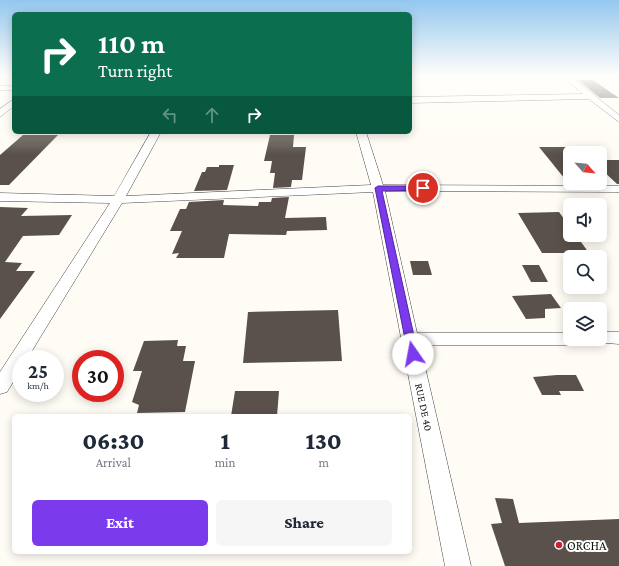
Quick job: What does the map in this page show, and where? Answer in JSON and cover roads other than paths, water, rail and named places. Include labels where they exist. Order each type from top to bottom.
[{"type":"street","points":[[598,101],[619,119]]},
{"type":"street","points":[[0,114],[12,104]]},
{"type":"street","points":[[0,387],[118,200],[155,134]]},
{"type":"street","name":"RUE DE 40","points":[[362,134],[378,188],[458,566]]},
{"type":"street","points":[[0,197],[118,200],[378,188],[619,189]]},
{"type":"street","points":[[410,339],[563,338]]},
{"type":"street","points":[[607,338],[619,338]]},
{"type":"place","name":"ORCHA","points":[[559,545]]}]
